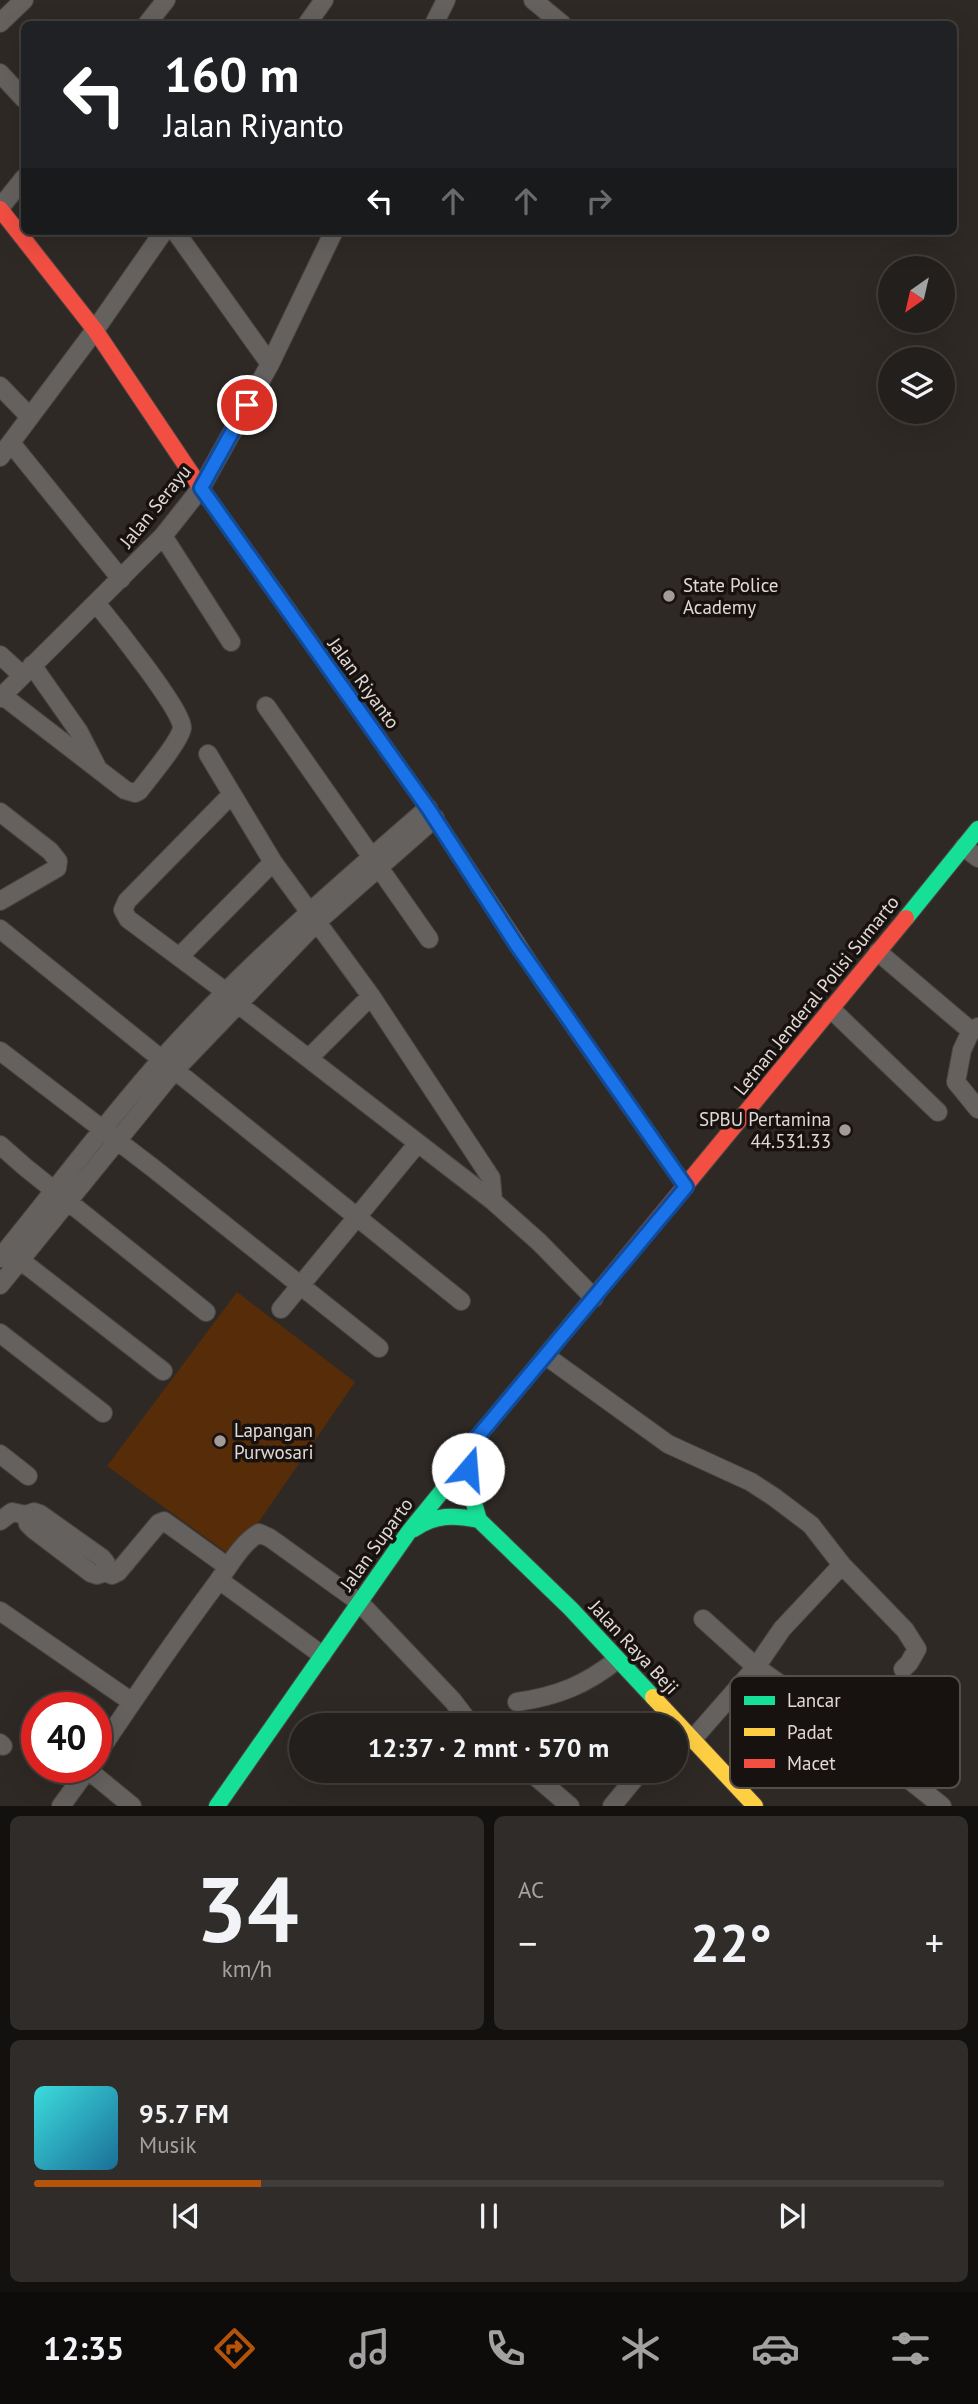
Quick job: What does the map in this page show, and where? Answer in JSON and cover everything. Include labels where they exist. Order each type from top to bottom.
[{"type":"street","points":[[0,23],[24,0]]},
{"type":"street","points":[[149,21],[166,0]]},
{"type":"street","points":[[309,21],[324,0]]},
{"type":"street","points":[[533,0],[558,21]]},
{"type":"street","points":[[0,73],[21,96]]},
{"type":"street","points":[[0,208],[21,182]]},
{"type":"street","name":"Jalan Riyanto","points":[[0,208],[95,330],[201,488],[431,813],[516,944],[686,1187]]},
{"type":"street","points":[[121,579],[5,450],[95,330],[161,235]]},
{"type":"street","points":[[179,235],[270,364]]},
{"type":"street","name":"Jalan Serayu","points":[[1,697],[163,536],[201,488],[270,364],[331,239]]},
{"type":"street","points":[[0,386],[29,416]]},
{"type":"street","points":[[163,536],[231,642]]},
{"type":"street","points":[[1,697],[125,790],[135,793],[139,791],[176,740],[182,726],[175,709],[96,603]]},
{"type":"street","points":[[0,655],[27,670],[79,732],[98,769]]},
{"type":"street","points":[[266,706],[429,939]]},
{"type":"street","points":[[208,754],[274,862],[371,996],[491,1178],[493,1201]]},
{"type":"street","points":[[232,794],[127,901],[124,910],[128,919],[493,1201],[539,1242],[594,1298]]},
{"type":"street","points":[[0,811],[50,851],[58,861],[57,868],[0,901]]},
{"type":"street","points":[[0,1285],[7,1253],[61,1195],[168,1065],[313,917],[431,813]]},
{"type":"street","name":"Letnan Jenderal Polisi Sumarto","points":[[686,1187],[978,829]]},
{"type":"street","points":[[964,846],[978,859]]},
{"type":"street","points":[[179,957],[274,862]]},
{"type":"street","points":[[0,929],[461,1301]]},
{"type":"street","points":[[878,952],[974,1029],[962,1050],[956,1082],[978,1109]]},
{"type":"street","points":[[309,1058],[371,996]]},
{"type":"street","points":[[831,1009],[938,1112]]},
{"type":"street","points":[[0,1051],[379,1348]]},
{"type":"street","points":[[281,1309],[418,1143]]},
{"type":"street","points":[[0,1145],[206,1312]]},
{"type":"street","name":"Jalan Suparto","points":[[217,1805],[359,1602],[451,1480],[475,1440],[686,1187]]},
{"type":"street","points":[[7,1253],[163,1371]]},
{"type":"street","points":[[0,1333],[103,1413]]},
{"type":"street","points":[[546,1356],[668,1444],[745,1480],[774,1497],[811,1525],[842,1565],[905,1630],[915,1644],[915,1654],[903,1669]]},
{"type":"street","points":[[475,1440],[470,1457],[468,1483],[479,1520]]},
{"type":"street","points":[[0,1454],[28,1476]]},
{"type":"street","points":[[0,1521],[12,1513],[26,1515],[28,1524],[33,1529],[91,1573],[97,1575],[106,1572],[112,1576],[118,1573],[159,1523],[164,1521],[322,1655]]},
{"type":"street","points":[[408,1534],[424,1521],[438,1516],[456,1514],[479,1520]]},
{"type":"street","name":"Jalan Raya Beji","points":[[479,1520],[571,1609],[666,1713]]},
{"type":"street","points":[[112,1732],[224,1574],[259,1533],[270,1538],[359,1602],[462,1713]]},
{"type":"street","points":[[748,1676],[782,1629],[842,1565]]},
{"type":"street","points":[[0,1611],[132,1702]]},
{"type":"street","points":[[703,1619],[769,1676]]},
{"type":"street","points":[[517,1702],[540,1699],[566,1691],[589,1681],[617,1660]]},
{"type":"street","points":[[692,1740],[730,1697]]},
{"type":"street","name":"Jalan Raya Beji","points":[[688,1736],[730,1779]]},
{"type":"street","points":[[61,1805],[77,1783]]},
{"type":"street","points":[[110,1783],[132,1805]]},
{"type":"street","points":[[543,1783],[570,1805]]},
{"type":"street","points":[[612,1805],[631,1783]]},
{"type":"street","name":"Jalan Raya Beji","points":[[739,1788],[755,1805]]},
{"type":"street","points":[[920,1788],[942,1805]]},
{"type":"shaded area","name":"Lapangan Purwosari","points":[[237,1292],[355,1382],[234,1558],[107,1466]]},
{"type":"traffic: fast","points":[[906,918],[978,829]]},
{"type":"traffic: fast","points":[[217,1806],[408,1533],[451,1480],[475,1440],[549,1351]]},
{"type":"traffic: fast","points":[[472,1451],[468,1483],[479,1520],[571,1609],[653,1697]]},
{"type":"traffic: fast","points":[[414,1529],[437,1518],[462,1517],[479,1520]]},
{"type":"traffic: slow","points":[[276,593],[428,808],[543,983]]},
{"type":"traffic: slow","points":[[653,1697],[730,1779]]},
{"type":"traffic: slow","points":[[738,1788],[755,1806]]},
{"type":"traffic: jam","points":[[0,209],[95,330],[201,488],[276,593]]},
{"type":"traffic: jam","points":[[549,1351],[906,918]]},
{"type":"traffic: jam","points":[[543,983],[686,1187]]},
{"type":"place","name":"State Police Academy","points":[[669,596]]},
{"type":"place","name":"SPBU Pertamina 44.531.33","points":[[845,1130]]},
{"type":"place","name":"Lapangan Purwosari","points":[[220,1441]]},
{"type":"route","points":[[247,405],[201,488],[428,808],[516,944],[686,1187],[475,1440],[468,1469]]}]
